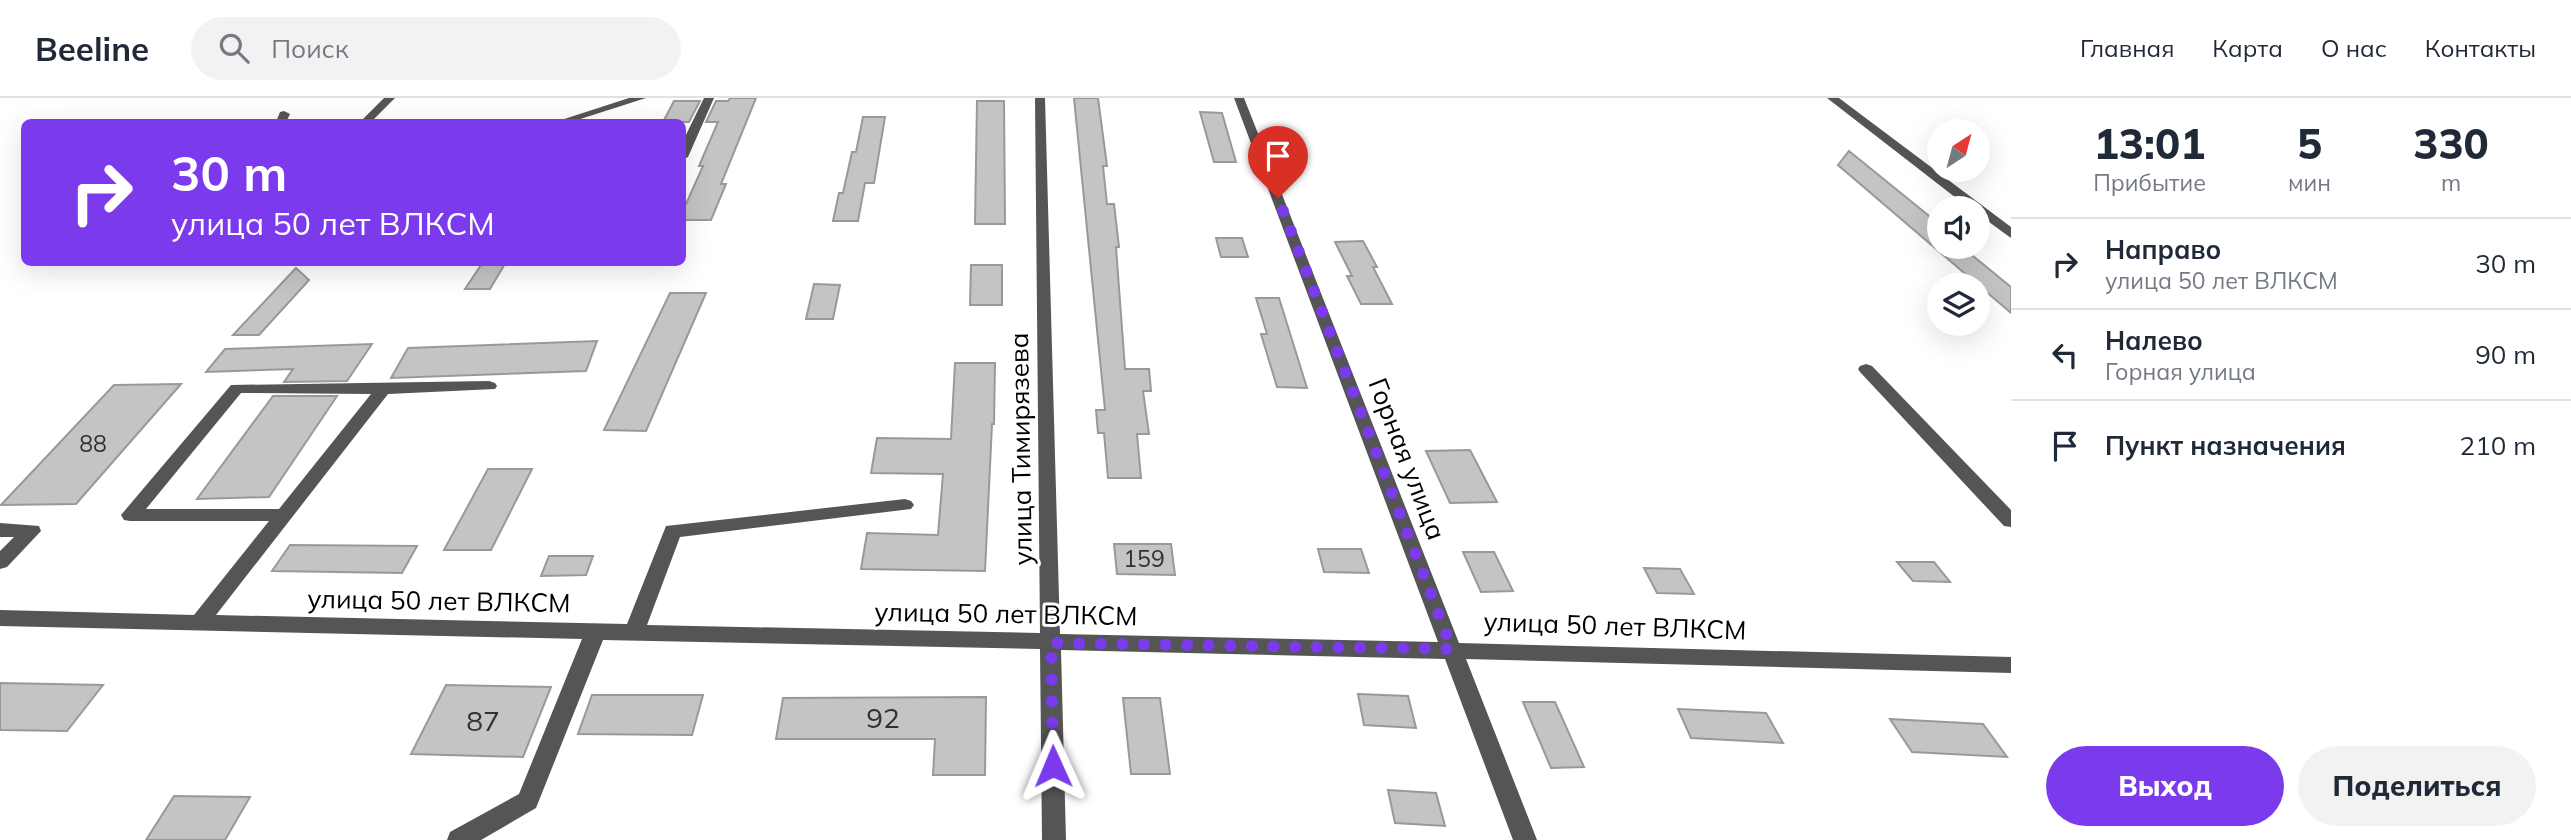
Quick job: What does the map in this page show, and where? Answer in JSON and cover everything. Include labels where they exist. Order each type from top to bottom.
[{"type":"street","points":[[368,119],[390,98]]},
{"type":"street","points":[[571,119],[642,98]]},
{"type":"street","points":[[686,148],[709,98]]},
{"type":"street","name":"улица Тимирязева","points":[[1040,98],[1055,840]]},
{"type":"street","name":"Горная улица","points":[[1239,98],[1525,840]]},
{"type":"street","points":[[1832,98],[1961,196]]},
{"type":"street","points":[[1990,218],[2011,234]]},
{"type":"street","points":[[1866,369],[2011,521]]},
{"type":"street","points":[[284,515],[130,515],[237,388],[383,389],[489,386]]},
{"type":"street","points":[[200,623],[383,389]]},
{"type":"street","points":[[634,633],[673,531],[905,505]]},
{"type":"street","points":[[0,530],[32,531],[0,562]]},
{"type":"street","name":"улица 50 лет ВЛКСМ","points":[[0,618],[1051,643],[1452,649],[2011,665]]},
{"type":"street","points":[[459,840],[527,801],[595,633]]},
{"type":"building","points":[[730,98],[756,98],[721,184],[726,184],[711,220],[686,220],[686,204],[718,122],[706,122],[716,101],[728,101]]},
{"type":"building","points":[[1074,98],[1098,98],[1107,166],[1103,166],[1107,204],[1114,204],[1119,247],[1116,247],[1125,369],[1149,369],[1151,391],[1143,391],[1149,434],[1137,434],[1141,478],[1108,478],[1104,433],[1098,433],[1096,410],[1105,410]]},
{"type":"building","points":[[674,101],[700,101],[689,122],[686,122],[686,119],[665,119]]},
{"type":"building","points":[[977,101],[1004,101],[1005,224],[975,224]]},
{"type":"building","points":[[1200,112],[1222,113],[1236,162],[1214,162]]},
{"type":"building","points":[[863,117],[885,117],[874,183],[865,183],[858,221],[833,221],[839,193],[843,193],[852,152],[856,152]]},
{"type":"building","points":[[1849,151],[1927,214],[1927,241],[1838,165]]},
{"type":"building","points":[[1216,238],[1242,238],[1248,257],[1221,257]]},
{"type":"building","points":[[1363,241],[1392,304],[1361,304],[1347,276],[1352,276],[1335,242]]},
{"type":"building","points":[[1948,259],[1977,259],[2011,287],[2011,313],[1990,295],[1990,273],[1964,273]]},
{"type":"building","points":[[971,265],[1002,265],[1002,305],[970,305]]},
{"type":"building","points":[[480,266],[504,266],[490,289],[465,289]]},
{"type":"building","points":[[296,268],[309,280],[259,335],[233,335]]},
{"type":"building","points":[[814,284],[840,285],[833,319],[806,319]]},
{"type":"building","points":[[670,293],[706,293],[646,431],[604,430]]},
{"type":"building","points":[[1256,298],[1279,298],[1307,388],[1277,387],[1261,334],[1267,334]]},
{"type":"building","points":[[597,341],[586,371],[391,378],[408,348]]},
{"type":"building","points":[[372,344],[347,381],[284,382],[293,369],[206,372],[225,349]]},
{"type":"building","points":[[955,363],[995,363],[985,571],[861,569],[867,533],[938,535],[943,474],[871,473],[877,438],[951,439]]},
{"type":"building","points":[[181,384],[76,504],[1,505],[114,385]]},
{"type":"building","points":[[273,396],[337,396],[269,497],[197,499]]},
{"type":"building","points":[[1470,450],[1497,502],[1450,503],[1426,451]]},
{"type":"building","points":[[488,469],[532,469],[491,550],[444,550]]},
{"type":"building","points":[[1114,544],[1171,544],[1175,575],[1117,574]]},
{"type":"building","points":[[290,545],[417,546],[402,573],[272,571]]},
{"type":"building","points":[[1318,549],[1361,549],[1369,573],[1324,572]]},
{"type":"building","points":[[1463,552],[1494,552],[1513,591],[1481,592]]},
{"type":"building","points":[[549,556],[593,556],[586,575],[541,576]]},
{"type":"building","points":[[1897,562],[1934,562],[1950,582],[1913,581]]},
{"type":"building","points":[[1644,568],[1680,569],[1694,594],[1657,593]]},
{"type":"building","points":[[0,683],[103,685],[67,731],[0,730]]},
{"type":"building","points":[[446,685],[551,687],[523,757],[411,754]]},
{"type":"building","points":[[1358,694],[1408,696],[1416,728],[1364,725]]},
{"type":"building","points":[[592,695],[703,695],[692,735],[578,734]]},
{"type":"building","points":[[986,697],[985,775],[933,775],[935,739],[776,739],[783,698]]},
{"type":"building","points":[[1123,698],[1160,698],[1170,774],[1131,774]]},
{"type":"building","points":[[1523,702],[1555,702],[1584,767],[1551,768]]},
{"type":"building","points":[[1678,709],[1766,713],[1783,743],[1691,738]]},
{"type":"building","points":[[1890,719],[1983,724],[2007,757],[1912,752]]},
{"type":"building","points":[[1388,790],[1436,793],[1445,826],[1395,823]]},
{"type":"building","points":[[174,796],[250,797],[225,840],[146,840]]},
{"type":"route","points":[[1053,766],[1051,643],[1452,649],[1278,198]]}]
